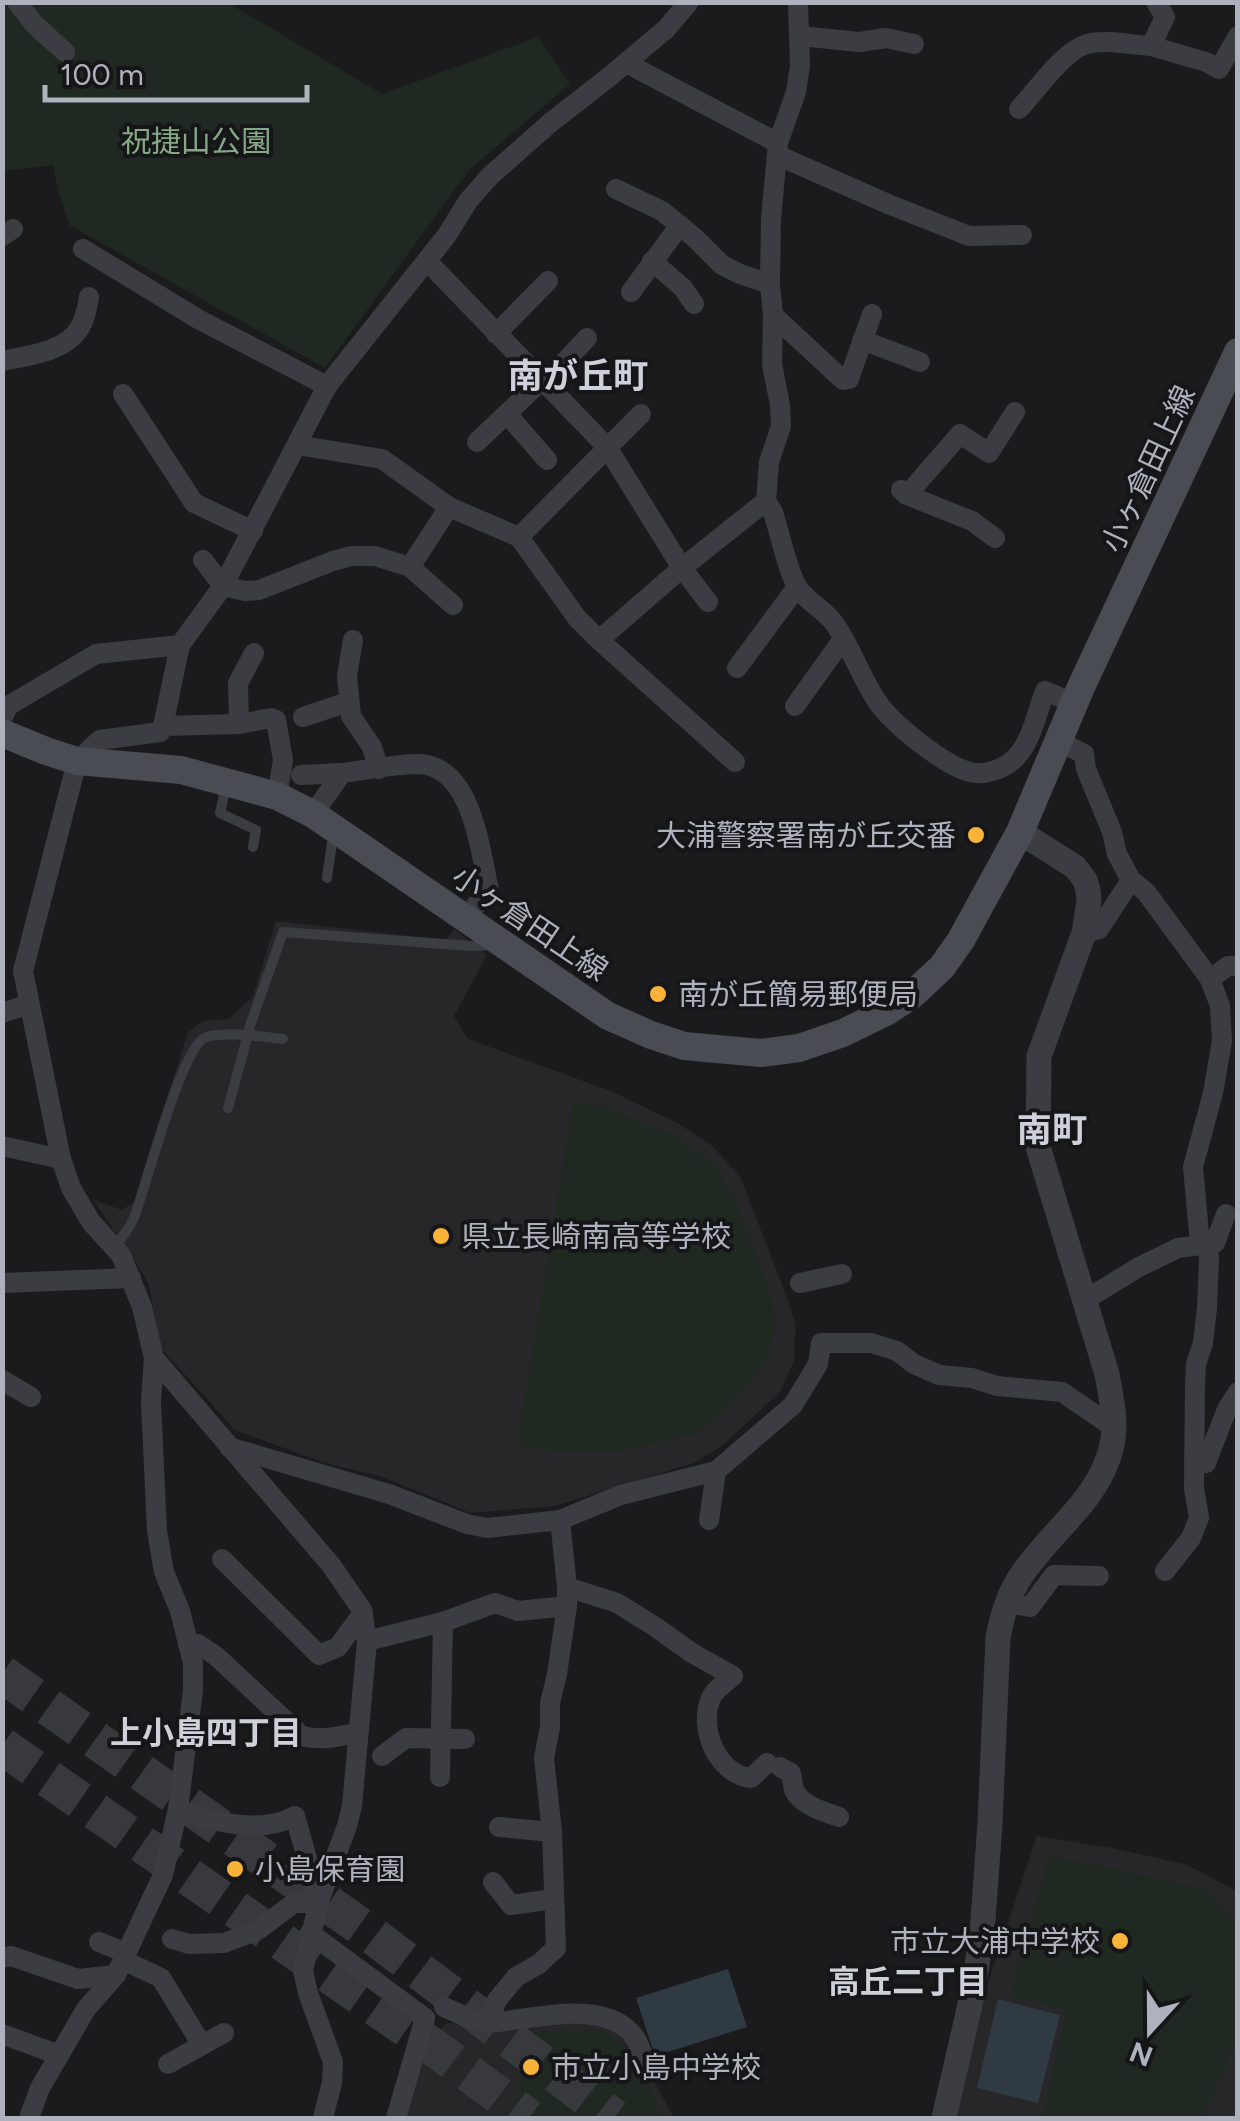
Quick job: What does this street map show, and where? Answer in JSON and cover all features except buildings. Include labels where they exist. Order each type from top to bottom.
[{"type":"main road","name":"小ヶ倉田上線","points":[[4,713],[46,751],[77,761],[181,770],[277,796],[323,822],[608,1016],[651,1036],[684,1046],[761,1053],[799,1048],[843,1034],[912,996],[942,967],[961,940],[1020,832],[1074,702],[1238,352]]},
{"type":"street","points":[[17,2],[65,52]]},
{"type":"street","points":[[29,2118],[40,2088],[86,2009],[122,1963],[163,1875],[178,1809],[193,1691],[193,1664],[180,1611],[164,1572],[158,1531],[151,1402],[154,1358],[142,1307],[121,1255],[91,1222],[61,1159],[23,971],[77,761],[100,740],[160,732],[180,645],[223,586],[328,386],[447,236],[468,201],[550,123],[666,29],[689,2]]},
{"type":"street","points":[[798,2],[800,66],[778,149],[770,219],[772,364],[780,426],[770,462],[766,502],[773,512],[797,587],[832,620],[881,707],[904,731],[968,772],[998,770],[1014,760],[1046,691],[1074,702]]},
{"type":"street","points":[[1151,46],[1165,7]]},
{"type":"street","points":[[800,36],[859,42],[886,38],[914,44]]},
{"type":"street","points":[[1019,110],[1070,54],[1092,42],[1151,46],[1219,68],[1238,36]]},
{"type":"street","points":[[626,62],[778,149],[969,236],[1022,234]]},
{"type":"street","points":[[616,190],[662,211],[722,265],[770,284]]},
{"type":"street","points":[[630,292],[680,225]]},
{"type":"street","points":[[83,249],[198,319],[328,386]]},
{"type":"street","points":[[427,261],[607,447],[682,568],[708,602]]},
{"type":"street","points":[[652,261],[683,288],[694,304]]},
{"type":"street","points":[[496,334],[548,281]]},
{"type":"street","points":[[2,361],[41,353],[73,337],[84,319],[89,297]]},
{"type":"street","points":[[774,315],[843,380],[850,379],[872,314]]},
{"type":"street","points":[[477,442],[587,338]]},
{"type":"street","points":[[862,340],[920,362]]},
{"type":"street","points":[[123,394],[194,503],[254,531]]},
{"type":"street","points":[[995,538],[972,521],[904,492],[960,434],[989,453],[1015,412]]},
{"type":"street","points":[[507,414],[547,460]]},
{"type":"street","points":[[519,537],[641,414]]},
{"type":"street","points":[[297,445],[382,459],[449,507],[519,537],[577,618],[735,762]]},
{"type":"street","points":[[599,640],[766,502]]},
{"type":"street","points":[[410,566],[449,507]]},
{"type":"street","points":[[203,560],[223,586],[245,591],[259,590],[351,556],[375,556],[410,566],[453,605]]},
{"type":"street","points":[[737,668],[797,587]]},
{"type":"street","points":[[796,706],[843,639]]},
{"type":"street","points":[[353,640],[348,702],[360,733],[372,747],[378,769]]},
{"type":"street","points":[[4,713],[96,654],[180,645]]},
{"type":"street","points":[[239,724],[238,683],[254,653]]},
{"type":"street","points":[[303,717],[348,702]]},
{"type":"street","points":[[162,726],[276,720],[282,760],[277,796]]},
{"type":"street","points":[[1058,741],[1084,754],[1117,854],[1210,979],[1220,1006],[1222,1041],[1193,1167],[1199,1233],[1209,1257],[1207,1308],[1196,1364],[1194,1488],[1199,1518],[1191,1538],[1165,1571]]},
{"type":"street","points":[[301,775],[423,764],[441,770],[457,783],[472,818],[490,890],[465,918]]},
{"type":"street","points":[[323,822],[342,773]]},
{"type":"street","points":[[1020,832],[1076,867],[1085,880],[1096,934]]},
{"type":"street","points":[[944,2118],[982,1934],[998,1638],[1007,1603],[1024,1570],[1092,1492],[1112,1444],[1112,1398],[1107,1374],[1038,1147],[1040,1056],[1044,1039],[1096,934],[1142,884]]},
{"type":"street","points":[[1210,979],[1228,966],[1238,966]]},
{"type":"street","points":[[2,1014],[29,1004]]},
{"type":"street","points":[[2,1146],[61,1159]]},
{"type":"street","points":[[1084,1300],[1178,1248],[1215,1242],[1226,1214]]},
{"type":"street","points":[[800,1283],[842,1274]]},
{"type":"street","points":[[2,1283],[131,1278]]},
{"type":"street","points":[[229,1447],[389,1494],[467,1524],[486,1528],[560,1520],[621,1495],[716,1470],[793,1405],[818,1364],[822,1343],[871,1344],[897,1351],[939,1375],[1062,1392],[1113,1427]]},
{"type":"street","points":[[154,1358],[331,1565],[362,1613],[367,1641],[350,1816],[318,1902],[303,1970],[333,2062],[324,2118]]},
{"type":"street","points":[[2,1380],[31,1397]]},
{"type":"street","points":[[1194,1462],[1206,1463],[1227,1409],[1238,1392]]},
{"type":"street","points":[[709,1520],[716,1470]]},
{"type":"street","points":[[487,2023],[497,2000],[516,1978],[556,1948],[552,1832],[544,1758],[567,1597],[560,1520]]},
{"type":"street","points":[[222,1559],[319,1655],[338,1647],[362,1613]]},
{"type":"street","points":[[1007,1603],[1030,1607],[1054,1575],[1099,1576]]},
{"type":"street","points":[[367,1641],[442,1622],[495,1603],[518,1611],[567,1597],[616,1603],[733,1676],[711,1696],[708,1724],[713,1752],[738,1776],[751,1778],[774,1765],[792,1772],[794,1789],[804,1800],[839,1817]]},
{"type":"street","points":[[440,1777],[442,1622]]},
{"type":"street","points":[[188,1645],[198,1644],[216,1656],[302,1736],[316,1740],[358,1732]]},
{"type":"street","points":[[382,1756],[406,1738],[466,1739]]},
{"type":"street","points":[[178,1809],[206,1819],[251,1826],[281,1823],[294,1816],[318,1902]]},
{"type":"street","points":[[498,1827],[552,1832]]},
{"type":"street","points":[[493,1882],[511,1905],[553,1899]]},
{"type":"street","points":[[172,1939],[189,1944],[224,1943],[258,1930],[294,1903],[318,1902]]},
{"type":"street","points":[[310,1933],[425,2018],[396,2118]]},
{"type":"street","points":[[99,1942],[122,1963],[162,1978],[202,2045]]},
{"type":"street","points":[[2,1958],[11,1956],[78,1979],[122,1963]]},
{"type":"street","points":[[444,2007],[487,2023],[516,2022],[548,2014],[593,2015],[610,2020],[635,2038],[648,2068]]},
{"type":"street","points":[[168,2064],[224,2033]]},
{"type":"street","points":[[2,2034],[59,2055]]},
{"type":"lane","points":[[226,782],[220,812],[256,830],[253,847]]},
{"type":"lane","points":[[323,822],[327,878]]},
{"type":"lane","points":[[228,1108],[282,932],[470,946],[503,944]]},
{"type":"lane","points":[[114,1248],[134,1220],[183,1068],[198,1042],[207,1036],[283,1039]]},
{"type":"shaded area","name":"県立長崎南高等学校","points":[[276,921],[446,940],[454,929],[487,955],[454,1016],[468,1039],[613,1092],[679,1124],[711,1145],[740,1176],[796,1325],[794,1361],[780,1392],[723,1445],[694,1463],[555,1506],[470,1513],[383,1477],[325,1463],[235,1430],[160,1347],[149,1285],[92,1199],[122,1210],[134,1202],[188,1032],[203,1021],[229,1019],[253,996]]},
{"type":"shaded area","name":"市立大浦中学校","points":[[1037,1836],[1188,1865],[1236,1891],[1237,2118],[956,2118],[986,1989]]},
{"type":"shaded area","points":[[728,1969],[747,2027],[655,2056],[636,1998]]},
{"type":"shaded area","points":[[998,1999],[1060,2015],[1038,2103],[977,2088]]},
{"type":"shaded area","name":"市立小島中学校","points":[[447,2022],[483,2027],[602,2022],[634,2045],[674,2118],[403,2118],[420,2054]]},
{"type":"green space","name":"祝捷山公園","points":[[39,2],[228,3],[382,94],[538,37],[570,84],[469,170],[325,368],[69,225],[53,165],[3,171],[3,5],[27,8]]},
{"type":"green space","points":[[573,1101],[602,1106],[676,1136],[716,1166],[736,1201],[764,1276],[773,1301],[774,1332],[767,1359],[729,1407],[694,1434],[627,1450],[591,1453],[517,1444]]},
{"type":"green space","name":"市立大浦中学校","points":[[1049,1855],[1205,1889],[1237,1925],[1237,2043],[1201,2118],[1043,2118],[1066,2009],[1010,1996]]},
{"type":"green space","points":[[599,2029],[632,2050],[663,2118],[512,2118],[532,2032]]},
{"type":"tunnel","points":[[2,1674],[364,1929],[614,2118]]},
{"type":"tunnel","points":[[2,1746],[529,2118]]},
{"type":"place","name":"大浦警察署南が丘交番","points":[[976,835]]},
{"type":"place","name":"南が丘簡易郵便局","points":[[658,994]]},
{"type":"place","name":"県立長崎南高等学校","points":[[441,1236]]},
{"type":"place","name":"小島保育園","points":[[235,1869]]},
{"type":"place","name":"市立大浦中学校","points":[[1120,1941]]},
{"type":"place","name":"市立小島中学校","points":[[531,2067]]},
{"type":"district","name":"南が丘町","points":[[578,376]]},
{"type":"district","name":"南町","points":[[1052,1130]]},
{"type":"district","name":"上小島四丁目","points":[[206,1733]]},
{"type":"district","name":"高丘二丁目","points":[[908,1982]]}]
